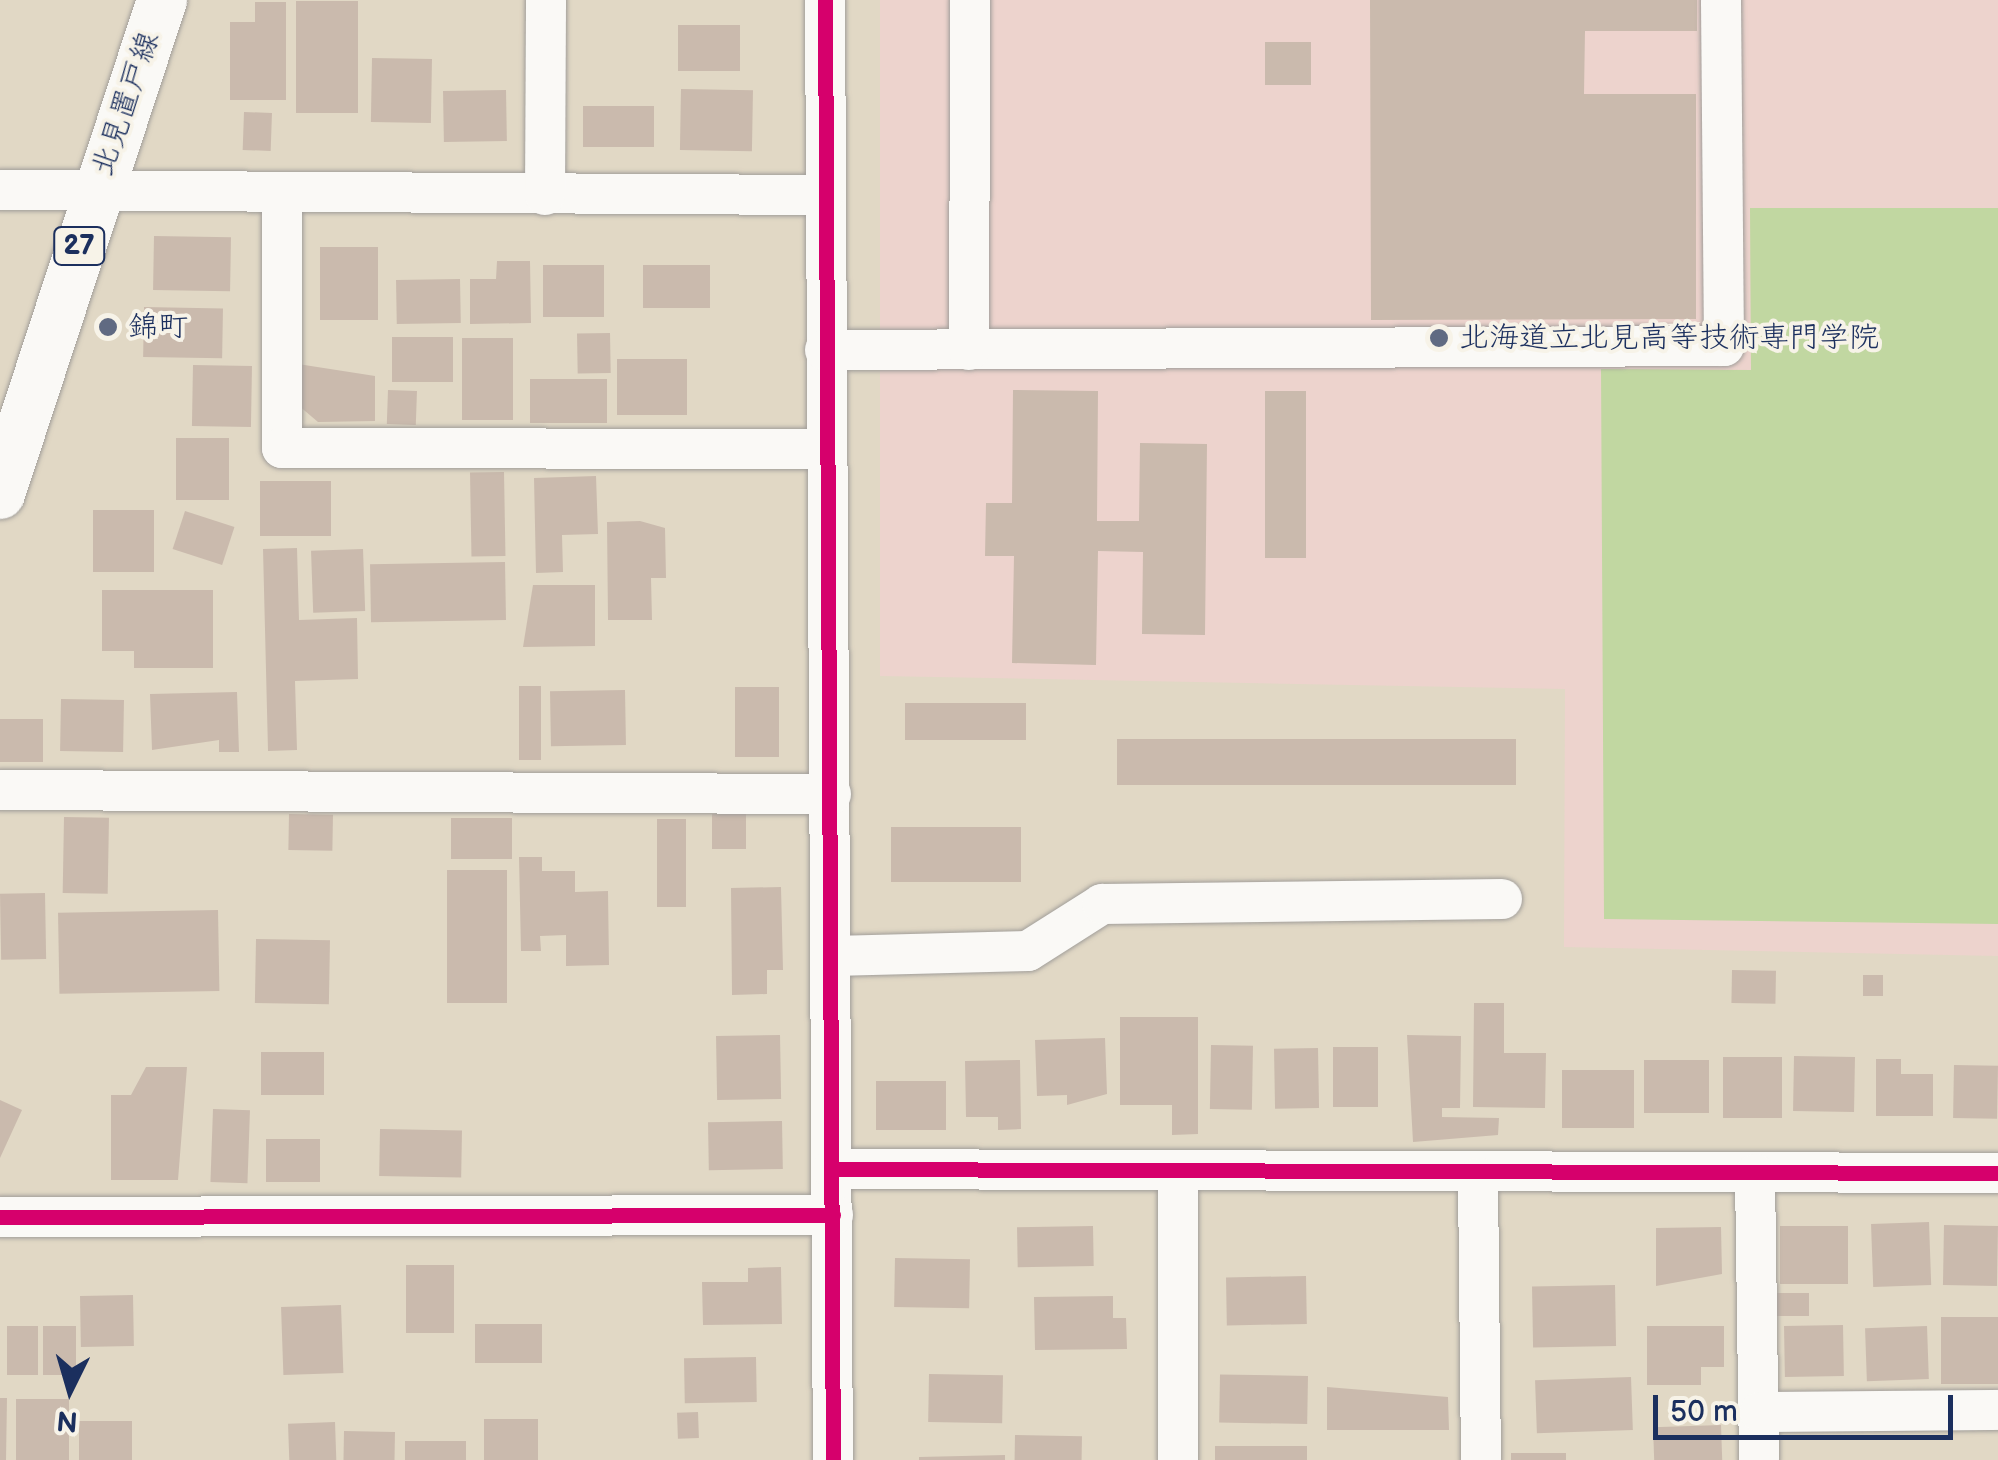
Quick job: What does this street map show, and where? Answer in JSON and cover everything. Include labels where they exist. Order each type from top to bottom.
[{"type":"main road","name":"北見置戸線","points":[[0,494],[96,189],[162,0]]},
{"type":"street","points":[[545,195],[546,0]]},
{"type":"street","points":[[825,0],[825,448],[834,956],[833,1460]]},
{"type":"street","points":[[969,350],[970,0]]},
{"type":"street","points":[[825,350],[1724,346],[1721,0]]},
{"type":"street","points":[[0,190],[282,195],[824,194]]},
{"type":"street","points":[[282,195],[282,448],[825,448]]},
{"type":"street","points":[[0,790],[830,794]]},
{"type":"street","points":[[834,956],[1028,951],[1102,904],[1502,899]]},
{"type":"street","points":[[833,1169],[1478,1178],[1998,1173]]},
{"type":"street","points":[[1178,1174],[1178,1460]]},
{"type":"street","points":[[1755,1174],[1760,1460]]},
{"type":"street","points":[[1478,1178],[1481,1460]]},
{"type":"street","points":[[0,1217],[833,1214]]},
{"type":"street","points":[[1760,1412],[1998,1410]]},
{"type":"shaded area","name":"北海道立北見高等技術専門学院","points":[[880,0],[1998,0],[1998,956],[1564,947],[1565,689],[880,676]]},
{"type":"green space","points":[[1750,208],[1998,208],[1998,924],[1604,919],[1601,369],[1751,370]]},
{"type":"building","points":[[1370,0],[1697,0],[1697,31],[1585,31],[1584,94],[1696,94],[1696,319],[1371,320]]},
{"type":"building","points":[[296,1],[358,1],[358,113],[296,113]]},
{"type":"building","points":[[255,2],[286,2],[286,100],[230,100],[230,22],[255,22]]},
{"type":"building","points":[[678,25],[740,25],[740,71],[678,71]]},
{"type":"building","points":[[1265,42],[1311,42],[1311,85],[1265,85]]},
{"type":"building","points":[[372,58],[432,59],[431,123],[371,122]]},
{"type":"building","points":[[681,89],[753,90],[752,151],[680,150]]},
{"type":"building","points":[[506,90],[507,141],[444,142],[443,91]]},
{"type":"building","points":[[583,106],[654,106],[654,147],[583,147]]},
{"type":"building","points":[[244,112],[272,113],[271,151],[243,150]]},
{"type":"building","points":[[154,236],[231,237],[230,291],[153,290]]},
{"type":"building","points":[[320,247],[378,247],[378,320],[320,320]]},
{"type":"building","points":[[497,261],[530,261],[531,323],[470,324],[470,279],[496,279]]},
{"type":"building","points":[[543,265],[604,265],[604,317],[543,317]]},
{"type":"building","points":[[643,265],[710,265],[710,308],[643,308]]},
{"type":"building","points":[[460,279],[461,323],[397,324],[396,280]]},
{"type":"building","points":[[144,307],[223,308],[222,358],[143,357]]},
{"type":"building","points":[[610,333],[611,373],[578,374],[577,334]]},
{"type":"building","points":[[392,337],[453,337],[453,382],[392,382]]},
{"type":"building","points":[[462,338],[513,338],[513,420],[462,420]]},
{"type":"building","points":[[617,359],[687,359],[687,415],[617,415]]},
{"type":"building","points":[[298,364],[375,376],[375,421],[318,422],[298,405]]},
{"type":"building","points":[[193,365],[252,366],[251,427],[192,426]]},
{"type":"building","points":[[530,379],[607,379],[607,423],[530,423]]},
{"type":"building","points":[[388,390],[417,391],[416,425],[387,424]]},
{"type":"building","points":[[1013,390],[1098,391],[1097,521],[1139,521],[1140,443],[1207,444],[1205,635],[1142,634],[1143,552],[1098,551],[1096,665],[1012,663],[1014,556],[985,556],[986,503],[1012,503]]},
{"type":"building","points":[[1265,391],[1306,391],[1306,558],[1265,558]]},
{"type":"building","points":[[176,438],[229,438],[229,500],[176,500]]},
{"type":"building","points":[[504,472],[505,556],[471,557],[470,473]]},
{"type":"building","points":[[596,476],[598,534],[562,535],[563,572],[536,573],[534,478]]},
{"type":"building","points":[[260,481],[331,481],[331,536],[260,536]]},
{"type":"building","points":[[93,510],[154,510],[154,572],[93,572]]},
{"type":"building","points":[[185,511],[234,527],[222,565],[173,549]]},
{"type":"building","points":[[640,521],[665,528],[666,578],[651,578],[652,620],[608,620],[607,522]]},
{"type":"building","points":[[297,548],[299,620],[357,618],[358,679],[295,681],[297,750],[268,751],[263,549]]},
{"type":"building","points":[[363,549],[365,611],[313,613],[311,551]]},
{"type":"building","points":[[505,562],[506,620],[371,622],[370,564]]},
{"type":"building","points":[[533,585],[595,585],[595,646],[523,647]]},
{"type":"building","points":[[102,590],[213,590],[213,668],[134,668],[134,651],[102,651]]},
{"type":"building","points":[[519,686],[541,686],[541,760],[519,760]]},
{"type":"building","points":[[735,687],[779,687],[779,757],[735,757]]},
{"type":"building","points":[[625,690],[626,745],[551,746],[550,691]]},
{"type":"building","points":[[237,692],[239,752],[219,752],[219,740],[152,750],[150,694]]},
{"type":"building","points":[[61,699],[124,700],[123,752],[60,751]]},
{"type":"building","points":[[905,703],[1026,703],[1026,740],[905,740]]},
{"type":"building","points":[[0,719],[43,719],[43,762],[0,762]]},
{"type":"building","points":[[1117,739],[1516,739],[1516,785],[1117,785]]},
{"type":"building","points":[[289,814],[333,815],[332,851],[288,850]]},
{"type":"building","points":[[712,814],[746,814],[746,849],[712,849]]},
{"type":"building","points":[[64,817],[109,818],[108,894],[63,893]]},
{"type":"building","points":[[451,818],[512,818],[512,859],[451,859]]},
{"type":"building","points":[[657,819],[686,819],[686,907],[657,907]]},
{"type":"building","points":[[891,827],[1021,827],[1021,882],[891,882]]},
{"type":"building","points":[[519,857],[542,857],[542,871],[575,871],[575,892],[608,891],[609,965],[566,966],[566,935],[540,936],[541,951],[521,951]]},
{"type":"building","points":[[447,870],[507,870],[507,1003],[447,1003]]},
{"type":"building","points":[[781,887],[783,970],[767,970],[767,994],[732,995],[731,888]]},
{"type":"building","points":[[45,893],[46,959],[1,960],[0,894]]},
{"type":"building","points":[[218,910],[219,991],[59,994],[58,913]]},
{"type":"building","points":[[256,939],[330,940],[329,1004],[255,1003]]},
{"type":"building","points":[[1732,970],[1776,971],[1775,1004],[1731,1003]]},
{"type":"building","points":[[1863,975],[1883,975],[1883,996],[1863,996]]},
{"type":"building","points":[[1474,1003],[1504,1003],[1504,1053],[1546,1053],[1545,1108],[1473,1107]]},
{"type":"building","points":[[1120,1017],[1198,1017],[1198,1134],[1172,1135],[1172,1105],[1120,1105]]},
{"type":"building","points":[[780,1035],[781,1099],[717,1100],[716,1036]]},
{"type":"building","points":[[1407,1035],[1461,1036],[1460,1108],[1442,1108],[1442,1117],[1499,1118],[1498,1135],[1413,1142]]},
{"type":"building","points":[[1105,1038],[1107,1094],[1067,1105],[1067,1095],[1037,1096],[1035,1040]]},
{"type":"building","points":[[1211,1045],[1253,1046],[1252,1110],[1210,1109]]},
{"type":"building","points":[[1333,1047],[1378,1047],[1378,1107],[1333,1107]]},
{"type":"building","points":[[1318,1048],[1319,1108],[1275,1109],[1274,1049]]},
{"type":"building","points":[[261,1052],[324,1052],[324,1095],[261,1095]]},
{"type":"building","points":[[1794,1056],[1855,1057],[1854,1112],[1793,1111]]},
{"type":"building","points":[[1723,1057],[1782,1057],[1782,1118],[1723,1118]]},
{"type":"building","points":[[1876,1059],[1901,1059],[1901,1074],[1933,1074],[1933,1116],[1876,1116]]},
{"type":"building","points":[[1020,1060],[1021,1129],[998,1130],[998,1117],[966,1117],[965,1061]]},
{"type":"building","points":[[1644,1060],[1709,1060],[1709,1113],[1644,1113]]},
{"type":"building","points":[[1954,1065],[1998,1066],[1997,1119],[1953,1118]]},
{"type":"building","points":[[146,1067],[187,1067],[178,1180],[111,1180],[111,1095],[131,1095]]},
{"type":"building","points":[[1562,1070],[1634,1070],[1634,1128],[1562,1128]]},
{"type":"building","points":[[876,1081],[946,1081],[946,1130],[876,1130]]},
{"type":"building","points":[[0,1100],[22,1110],[0,1158]]},
{"type":"building","points":[[213,1109],[250,1110],[247,1183],[210,1182]]},
{"type":"building","points":[[782,1121],[783,1169],[709,1170],[708,1122]]},
{"type":"building","points":[[380,1129],[462,1130],[461,1177],[379,1176]]},
{"type":"building","points":[[266,1139],[320,1139],[320,1182],[266,1182]]},
{"type":"building","points":[[1929,1222],[1931,1285],[1873,1287],[1871,1224]]},
{"type":"building","points":[[1944,1225],[1998,1226],[1997,1286],[1943,1285]]},
{"type":"building","points":[[1093,1226],[1094,1266],[1018,1267],[1017,1227]]},
{"type":"building","points":[[1780,1226],[1848,1226],[1848,1284],[1780,1284]]},
{"type":"building","points":[[1721,1227],[1722,1274],[1656,1286],[1656,1228]]},
{"type":"building","points":[[895,1258],[970,1259],[969,1308],[894,1307]]},
{"type":"building","points":[[406,1265],[454,1265],[454,1333],[406,1333]]},
{"type":"building","points":[[781,1267],[782,1324],[703,1325],[702,1282],[748,1282],[748,1268]]},
{"type":"building","points":[[1306,1276],[1307,1324],[1227,1325],[1226,1277]]},
{"type":"building","points":[[1615,1285],[1616,1346],[1533,1347],[1532,1286]]},
{"type":"building","points":[[1776,1293],[1809,1293],[1809,1316],[1776,1316]]},
{"type":"building","points":[[133,1295],[134,1346],[81,1347],[80,1296]]},
{"type":"building","points":[[1113,1296],[1113,1318],[1126,1318],[1127,1349],[1035,1350],[1034,1297]]},
{"type":"building","points":[[341,1305],[343,1373],[283,1375],[281,1307]]},
{"type":"building","points":[[1941,1317],[1998,1317],[1998,1384],[1941,1384]]},
{"type":"building","points":[[475,1324],[542,1324],[542,1363],[475,1363]]},
{"type":"building","points":[[1843,1325],[1844,1376],[1785,1377],[1784,1326]]},
{"type":"building","points":[[7,1326],[38,1326],[38,1375],[7,1375]]},
{"type":"building","points":[[43,1326],[76,1326],[76,1375],[43,1375]]},
{"type":"building","points":[[1647,1326],[1724,1326],[1724,1367],[1701,1367],[1701,1385],[1647,1385]]},
{"type":"building","points":[[1927,1326],[1929,1379],[1867,1381],[1865,1328]]},
{"type":"building","points":[[756,1357],[757,1402],[685,1403],[684,1358]]},
{"type":"building","points":[[929,1374],[1003,1375],[1002,1423],[928,1422]]},
{"type":"building","points":[[1220,1374],[1308,1376],[1307,1424],[1219,1422]]},
{"type":"building","points":[[1631,1377],[1633,1430],[1537,1433],[1535,1380]]},
{"type":"building","points":[[1327,1387],[1448,1397],[1449,1430],[1327,1430]]},
{"type":"building","points":[[0,1398],[7,1398],[6,1460],[0,1460]]},
{"type":"building","points":[[16,1399],[69,1399],[69,1460],[16,1460]]},
{"type":"building","points":[[698,1412],[699,1438],[678,1439],[677,1413]]},
{"type":"building","points":[[484,1419],[538,1419],[538,1460],[484,1460]]},
{"type":"building","points":[[79,1421],[132,1421],[132,1460],[79,1460]]},
{"type":"building","points":[[335,1422],[336,1460],[289,1460],[288,1424]]},
{"type":"building","points":[[1721,1425],[1722,1460],[1654,1460],[1653,1427]]},
{"type":"building","points":[[344,1431],[395,1432],[395,1460],[343,1460]]},
{"type":"building","points":[[1015,1435],[1082,1436],[1082,1460],[1015,1460]]},
{"type":"building","points":[[405,1441],[466,1441],[466,1460],[405,1460]]},
{"type":"building","points":[[1215,1446],[1307,1446],[1307,1460],[1215,1460]]},
{"type":"building","points":[[1511,1453],[1566,1453],[1566,1460],[1511,1460]]},
{"type":"building","points":[[1005,1455],[1005,1460],[919,1460],[919,1457]]},
{"type":"cycle path","points":[[825,0],[833,1460]]},
{"type":"cycle path","points":[[833,1169],[1998,1173]]},
{"type":"cycle path","points":[[0,1217],[833,1215]]},
{"type":"place","name":"錦町","points":[[108,327]]},
{"type":"place","name":"北海道立北見高等技術専門学院","points":[[1439,338]]}]
